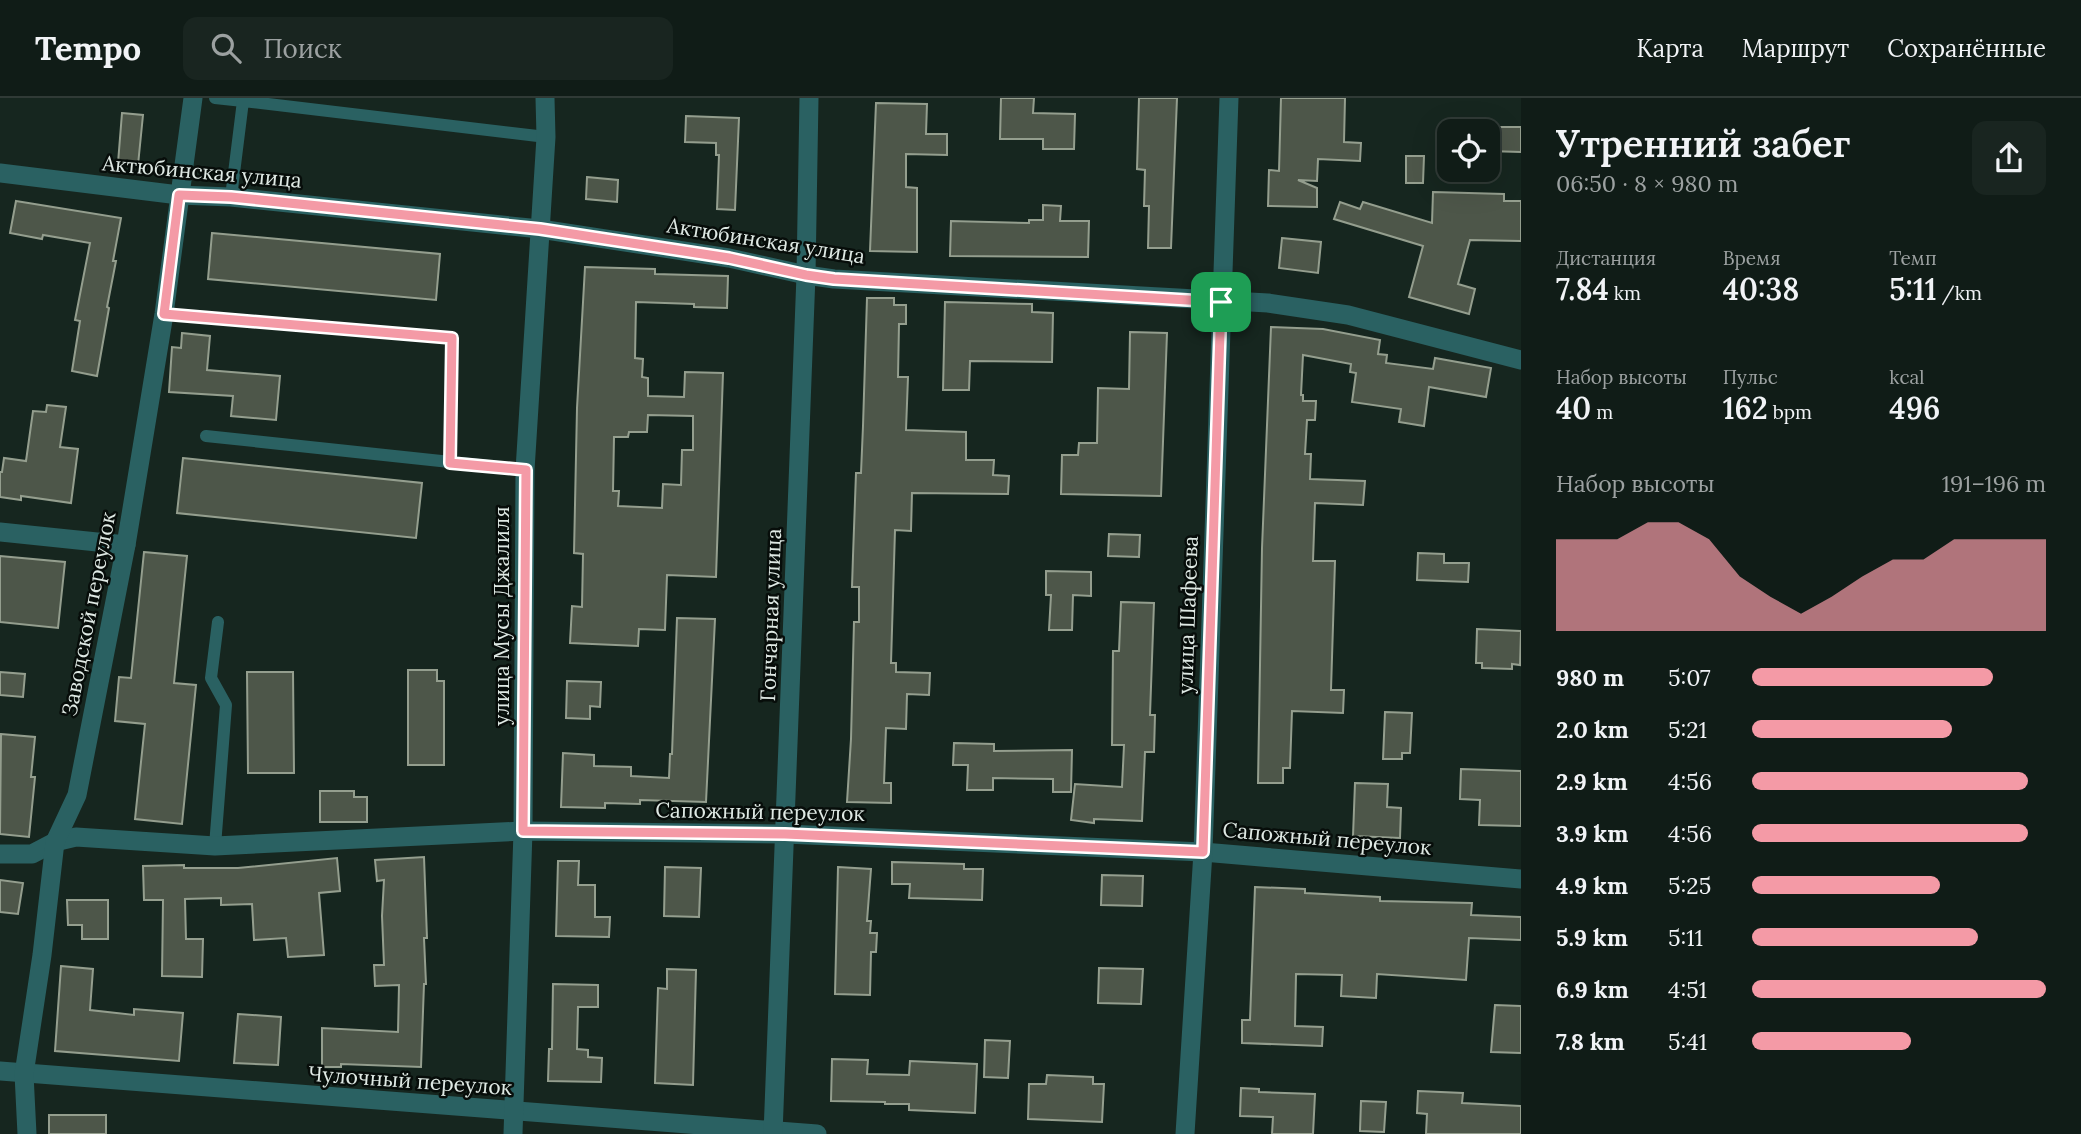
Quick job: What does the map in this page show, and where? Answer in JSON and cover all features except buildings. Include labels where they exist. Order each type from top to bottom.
[{"type":"street","name":"Заводской переулок","points":[[27,1134],[24,1074],[55,842],[77,795],[126,545],[164,314],[193,98]]},
{"type":"street","name":"улица Мусы Джалиля","points":[[513,1134],[516,1112],[523,831],[526,470],[545,98]]},
{"type":"street","name":"Гончарная улица","points":[[773,1133],[806,275],[809,98]]},
{"type":"street","name":"улица Шафеева","points":[[1185,1134],[1203,852],[1229,98]]},
{"type":"street","name":"Актюбинская улица","points":[[0,173],[179,195],[231,197],[540,229],[729,258],[834,279],[1268,303],[1348,314],[1521,360]]},
{"type":"street","points":[[0,532],[126,545]]},
{"type":"street","points":[[76,836],[77,795]]},
{"type":"street","name":"Сапожный переулок","points":[[0,854],[32,854],[55,842],[76,836],[215,846],[523,831],[785,834],[1203,852],[1521,878]]},
{"type":"street","name":"Чулочный переулок","points":[[0,1071],[773,1133],[817,1134]]},
{"type":"lane","points":[[215,98],[545,138]]},
{"type":"lane","points":[[231,197],[243,101]]},
{"type":"lane","points":[[164,314],[452,338],[450,463]]},
{"type":"lane","points":[[206,436],[526,470]]},
{"type":"lane","points":[[215,846],[226,705],[211,678],[218,622]]},
{"type":"route","points":[[179,195],[231,197],[540,229],[729,258],[834,279],[1221,302],[1203,852],[785,834],[523,831],[526,470],[450,463],[452,338],[164,314],[179,195]]}]
